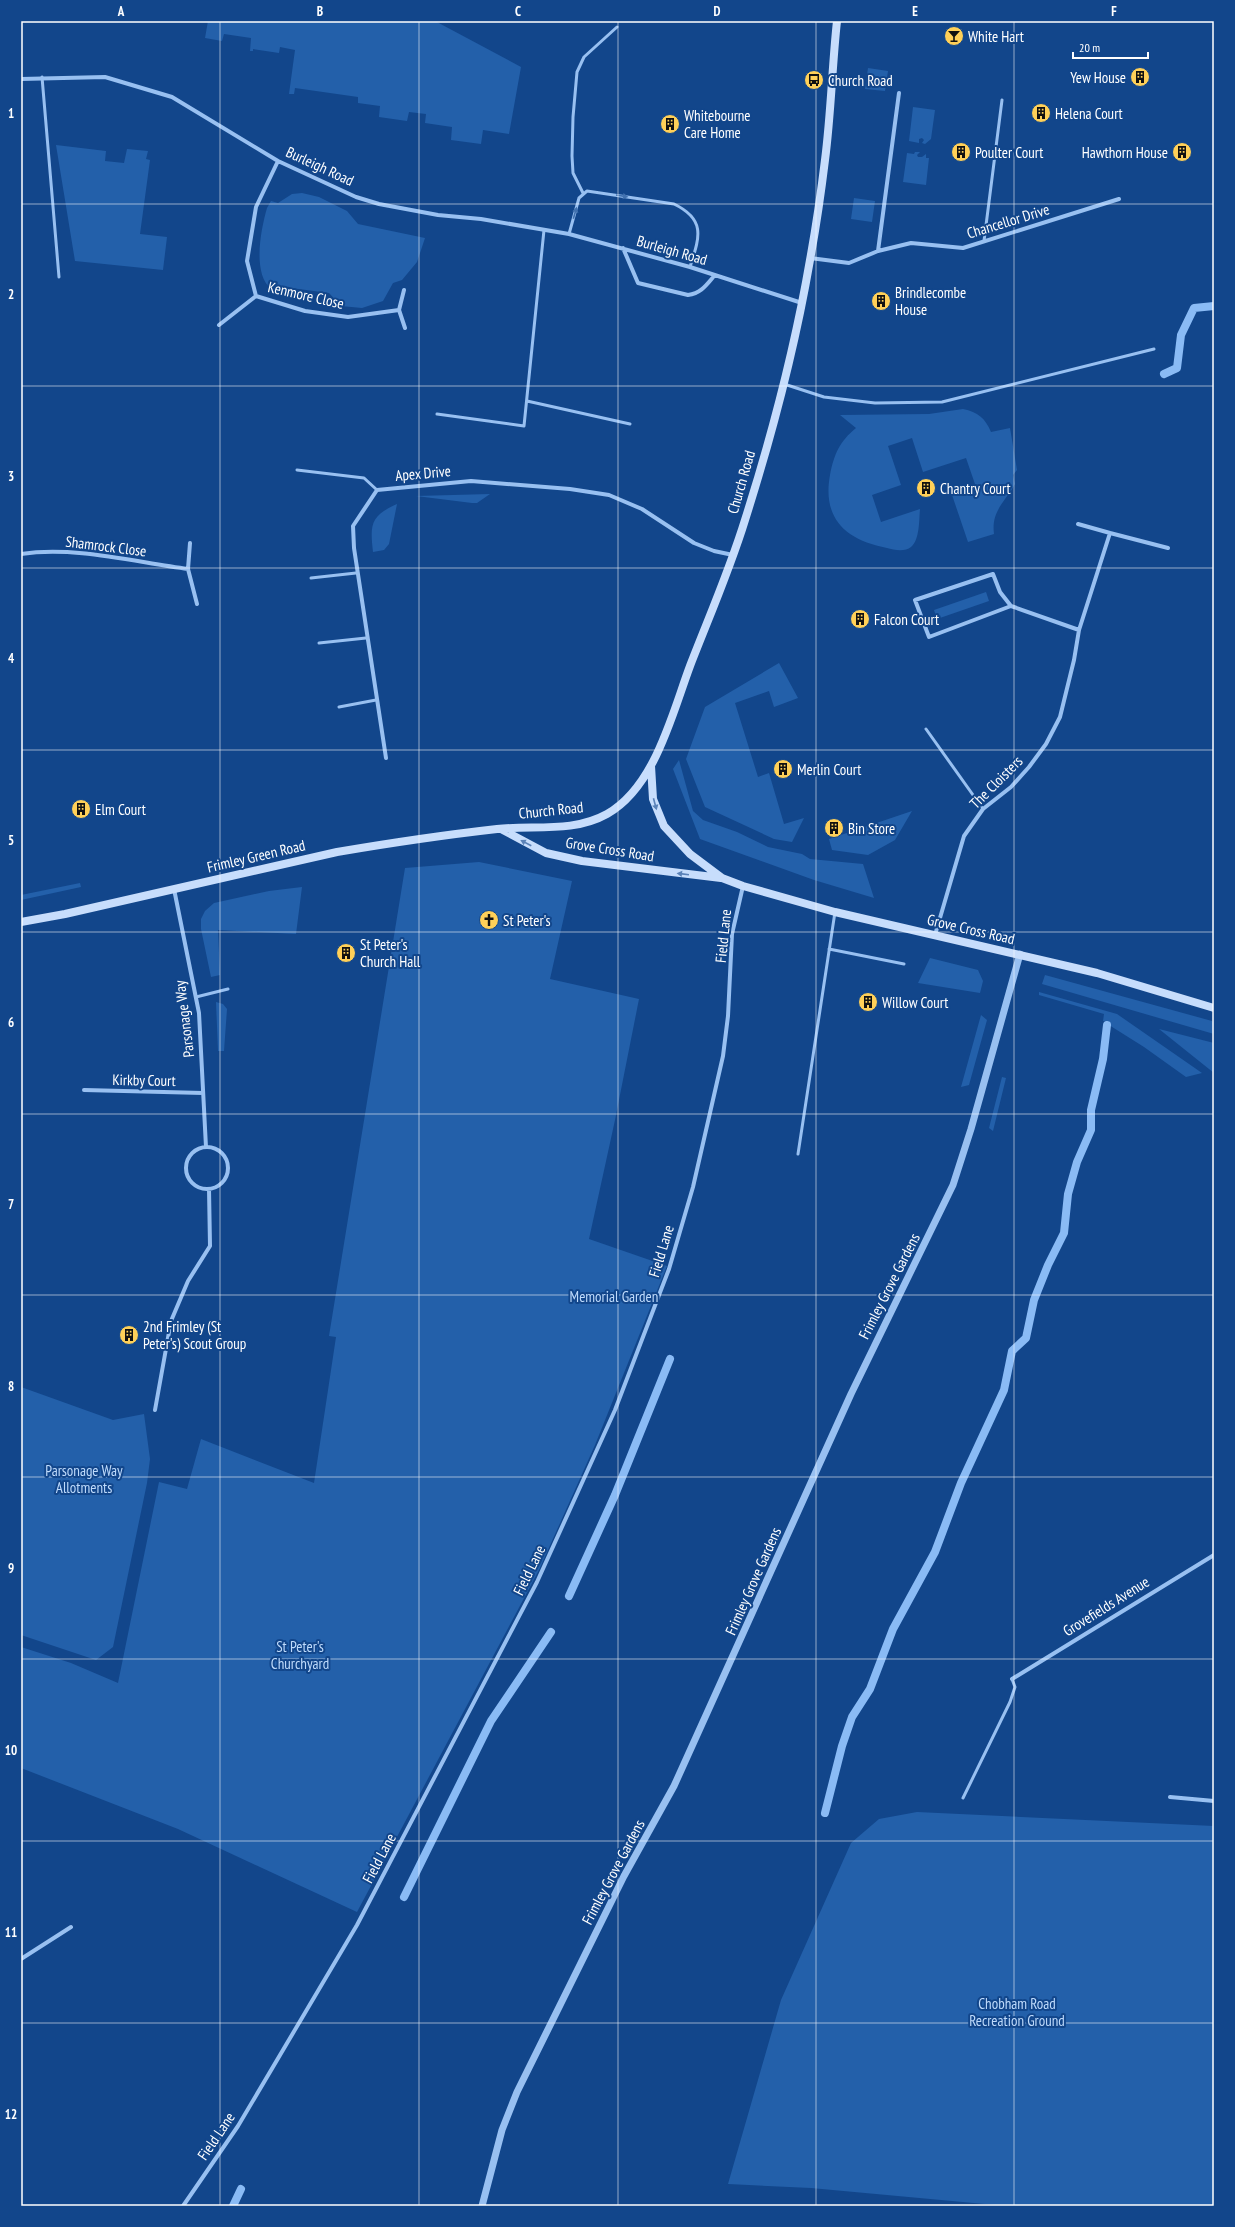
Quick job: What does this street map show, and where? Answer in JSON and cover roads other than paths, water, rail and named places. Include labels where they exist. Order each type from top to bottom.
[{"type":"main road","name":"Church Road","points":[[500,829],[532,829],[575,825],[604,815],[631,793],[651,765],[733,555],[757,481],[782,384],[802,303],[825,161],[836,21]]},
{"type":"main road","name":"Grove Cross Road","points":[[651,765],[653,799],[664,826],[690,854],[722,878]]},
{"type":"main road","name":"Grove Cross Road","points":[[500,829],[546,853],[632,868],[722,878],[743,886],[835,912],[1097,973],[1214,1008]]},
{"type":"main road","name":"Frimley Green Road","points":[[21,922],[337,852],[500,829]]},
{"type":"street","name":"Burleigh Road","points":[[21,79],[42,77],[105,77],[172,97],[278,161],[356,197],[379,204],[438,215],[481,219],[569,234],[715,274],[802,303]]},
{"type":"street","points":[[878,251],[899,93]]},
{"type":"street","name":"Kenmore Close","points":[[256,296],[247,261],[256,206],[278,161]]},
{"type":"street","name":"Chancellor Drive","points":[[810,258],[849,263],[878,251],[911,243],[963,248],[1119,199]]},
{"type":"street","name":"Burleigh Road","points":[[623,248],[634,277],[644,286],[688,295],[695,294],[701,291],[715,274]]},
{"type":"street","points":[[404,290],[399,310],[405,328]]},
{"type":"street","name":"Kenmore Close","points":[[256,296],[305,311],[348,317],[399,310]]},
{"type":"street","name":"Kenmore Close","points":[[219,325],[256,296]]},
{"type":"street","name":"Apex Drive","points":[[386,758],[356,573],[353,526],[378,490],[471,480],[570,489],[609,495],[642,509],[694,543],[714,551],[733,555]]},
{"type":"street","points":[[1078,524],[1168,548]]},
{"type":"street","name":"The Cloisters","points":[[935,935],[964,836],[984,809],[1011,787],[1046,744],[1060,717],[1074,660],[1078,630],[1110,533]]},
{"type":"street","points":[[190,543],[188,569],[197,604]]},
{"type":"street","name":"Shamrock Close","points":[[21,554],[61,552],[88,554],[188,569]]},
{"type":"street","points":[[1011,606],[929,637],[916,600],[992,574],[1000,592],[1011,606],[1078,630]]},
{"type":"street","name":"Field Lane","points":[[184,2206],[238,2126],[357,1925],[537,1582],[615,1410],[669,1269],[693,1187],[723,1056],[730,986],[732,934],[743,886]]},
{"type":"street","name":"Parsonage Way","points":[[174,889],[199,1013],[206,1147]]},
{"type":"street","name":"Frimley Grove Gardens","points":[[482,2206],[502,2130],[517,2092],[624,1876],[674,1786],[851,1394],[953,1185],[972,1129],[1020,954]]},
{"type":"street","name":"Kirkby Court","points":[[84,1090],[203,1093]]},
{"type":"street","points":[[206,1147],[220,1151],[228,1163],[226,1177],[216,1187],[209,1189],[195,1185],[187,1173],[188,1159],[193,1153],[206,1147]]},
{"type":"street","points":[[155,1410],[171,1322],[188,1281],[210,1246],[209,1189]]},
{"type":"street","name":"Grovefields Avenue","points":[[1012,1679],[1214,1554]]},
{"type":"street","points":[[1170,1797],[1214,1801]]},
{"type":"street","points":[[21,1959],[72,1927]]},
{"type":"lane","points":[[583,193],[573,173],[572,156],[573,117],[577,72],[584,58],[617,26]]},
{"type":"lane","points":[[42,77],[59,277]]},
{"type":"lane","points":[[984,241],[1002,100]]},
{"type":"lane","points":[[569,234],[579,198],[587,191],[674,204],[684,209],[696,222],[698,229],[699,239],[690,267]]},
{"type":"lane","points":[[438,414],[524,426],[544,230]]},
{"type":"lane","points":[[782,384],[824,397],[875,403],[942,402],[1154,349]]},
{"type":"lane","points":[[526,401],[630,424]]},
{"type":"lane","points":[[297,470],[364,478],[378,490]]},
{"type":"lane","points":[[312,578],[356,573]]},
{"type":"lane","points":[[320,643],[366,638]]},
{"type":"lane","points":[[339,707],[376,700]]},
{"type":"lane","points":[[926,729],[984,809]]},
{"type":"lane","points":[[798,1154],[835,912]]},
{"type":"lane","points":[[829,949],[904,964]]},
{"type":"lane","points":[[196,997],[228,989]]},
{"type":"lane","points":[[963,1798],[1010,1702],[1015,1686],[1012,1679]]},
{"type":"waterway","points":[[1164,374],[1177,368],[1181,335],[1194,308],[1214,306]]},
{"type":"waterway","points":[[825,1813],[842,1746],[852,1717],[870,1689],[893,1629],[935,1552],[961,1483],[1004,1390],[1012,1351],[1026,1338],[1034,1300],[1048,1265],[1064,1233],[1068,1194],[1077,1162],[1091,1130],[1091,1110],[1103,1059],[1107,1025]]},
{"type":"waterway","points":[[569,1596],[615,1495],[670,1359]]},
{"type":"waterway","points":[[404,1897],[491,1721],[551,1632]]},
{"type":"waterway","points":[[233,2206],[241,2189]]},
{"type":"place","name":"White Hart","points":[[954,36]]},
{"type":"place","name":"Yew House","points":[[1140,77]]},
{"type":"place","name":"Church Road","points":[[814,80]]},
{"type":"place","name":"Helena Court","points":[[1041,113]]},
{"type":"place","name":"Whitebourne Care Home","points":[[670,124]]},
{"type":"place","name":"Poulter Court","points":[[961,152]]},
{"type":"place","name":"Hawthorn House","points":[[1182,152]]},
{"type":"place","name":"Brindlecombe House","points":[[881,301]]},
{"type":"place","name":"Chantry Court","points":[[926,488]]},
{"type":"place","name":"Falcon Court","points":[[860,619]]},
{"type":"place","name":"Merlin Court","points":[[783,769]]},
{"type":"place","name":"Elm Court","points":[[81,809]]},
{"type":"place","name":"Bin Store","points":[[834,828]]},
{"type":"place","name":"St Peter's","points":[[489,920]]},
{"type":"place","name":"St Peter's Church Hall","points":[[346,953]]},
{"type":"place","name":"Willow Court","points":[[868,1002]]},
{"type":"place","name":"2nd Frimley (St Peter's) Scout Group","points":[[129,1335]]},
{"type":"park label","name":"Memorial Garden","points":[[614,1296]]},
{"type":"park label","name":"Parsonage Way Allotments","points":[[84,1478]]},
{"type":"park label","name":"St Peter's Churchyard","points":[[300,1654]]},
{"type":"park label","name":"Chobham Road Recreation Ground","points":[[1017,2012]]}]
